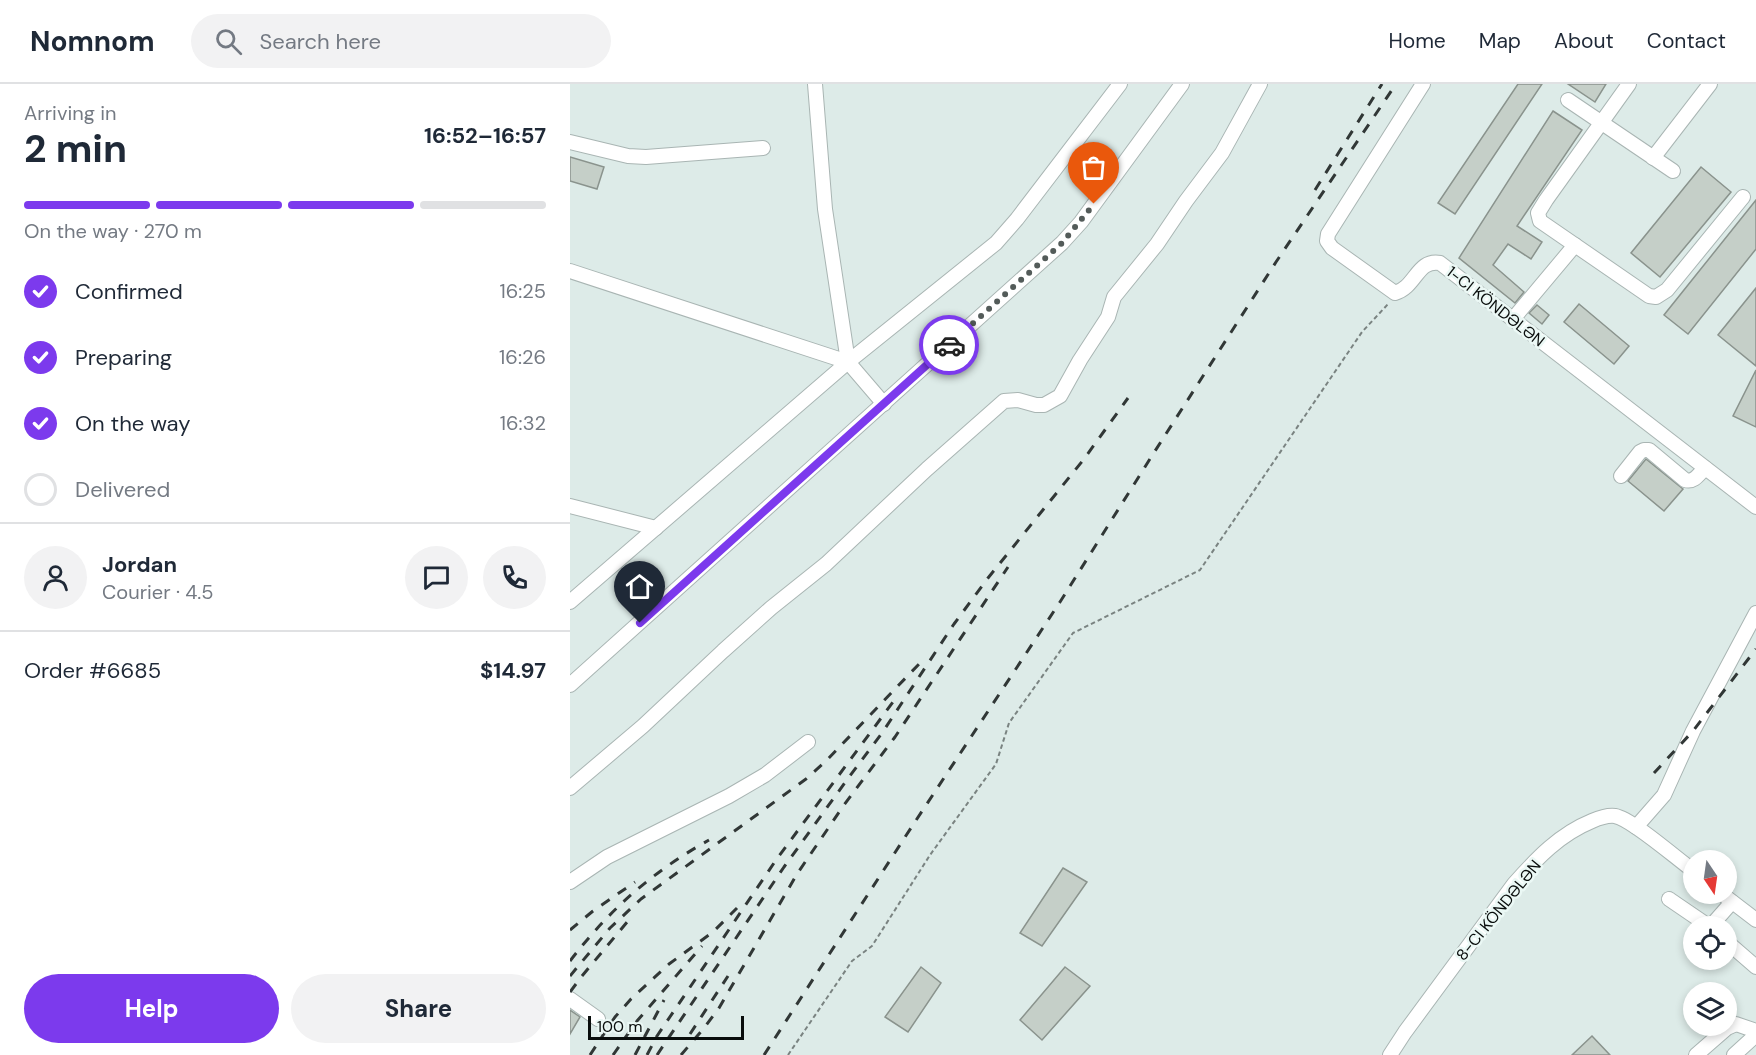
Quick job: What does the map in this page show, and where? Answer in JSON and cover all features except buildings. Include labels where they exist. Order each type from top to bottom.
[{"type":"street","points":[[815,84],[825,209],[848,362]]},
{"type":"street","points":[[570,602],[848,362],[996,243],[1017,219],[1120,84]]},
{"type":"street","points":[[570,685],[1062,243],[1081,222],[1182,84]]},
{"type":"street","points":[[570,788],[643,726],[771,608],[826,564],[927,469],[1004,401],[1018,400],[1044,405],[1060,396],[1108,317],[1114,297],[1157,244],[1222,153],[1260,84]]},
{"type":"street","points":[[1395,293],[1332,248],[1327,241],[1328,234],[1423,84]]},
{"type":"street","points":[[1629,84],[1538,213],[1540,221],[1649,296],[1656,297],[1667,290],[1743,197]]},
{"type":"street","points":[[1653,158],[1710,84]]},
{"type":"street","points":[[1568,100],[1673,171]]},
{"type":"street","points":[[570,142],[628,156],[646,157],[763,148]]},
{"type":"street","points":[[1513,319],[1575,245]]},
{"type":"street","name":"1-CI KÖNDƏLƏN","points":[[1395,293],[1409,286],[1421,268],[1432,261],[1440,262],[1756,507]]},
{"type":"street","points":[[570,271],[848,362],[884,404]]},
{"type":"street","points":[[1621,476],[1644,450],[1649,450],[1685,480],[1693,480],[1705,468]]},
{"type":"street","points":[[570,506],[656,528]]},
{"type":"street","points":[[1636,826],[1664,795],[1693,731],[1756,613]]},
{"type":"street","points":[[570,882],[607,857],[729,796],[765,775],[808,742]]},
{"type":"street","name":"8-CI KÖNDƏLƏN","points":[[1390,1055],[1404,1032],[1514,884],[1563,836],[1598,819],[1614,816],[1636,826],[1683,862]]},
{"type":"street","points":[[1669,899],[1694,916]]},
{"type":"street","points":[[1735,904],[1756,920]]},
{"type":"street","points":[[1737,950],[1756,966]]},
{"type":"street","points":[[570,999],[598,1019]]},
{"type":"street","points":[[1696,1055],[1727,1028],[1736,1024],[1756,1033],[1734,1055]]},
{"type":"path","points":[[788,1055],[852,961],[872,946],[930,855],[996,764],[1009,723],[1073,633],[1200,570],[1362,332],[1386,308],[1395,293]]},
{"type":"railway","points":[[1315,190],[1382,84]]},
{"type":"railway","points":[[764,1055],[1060,602],[1276,262],[1396,84]]},
{"type":"railway","points":[[657,1055],[784,867],[882,733],[954,624],[1084,459],[1128,398]]},
{"type":"railway","points":[[681,1055],[719,1008],[797,874],[844,805],[895,737],[1008,567]]},
{"type":"railway","points":[[1654,773],[1693,731],[1756,649]]},
{"type":"railway","points":[[570,976],[610,928],[641,899],[806,779],[919,664]]},
{"type":"railway","points":[[647,1055],[657,1036],[776,860],[893,702]]},
{"type":"railway","points":[[570,961],[585,942],[633,893],[669,865],[709,840]]},
{"type":"railway","points":[[570,930],[635,882]]},
{"type":"railway","points":[[590,1055],[615,1017],[631,999],[669,964],[713,932],[737,908]]},
{"type":"railway","points":[[570,992],[628,921]]},
{"type":"railway","points":[[613,1055],[637,1021],[702,946]]},
{"type":"railway","points":[[690,1034],[728,976]]},
{"type":"railway","points":[[635,1055],[664,1000]]},
{"type":"way so far","points":[[949,345],[1042,263],[1081,222],[1094,204]]},
{"type":"route","points":[[640,623],[949,345]]}]
